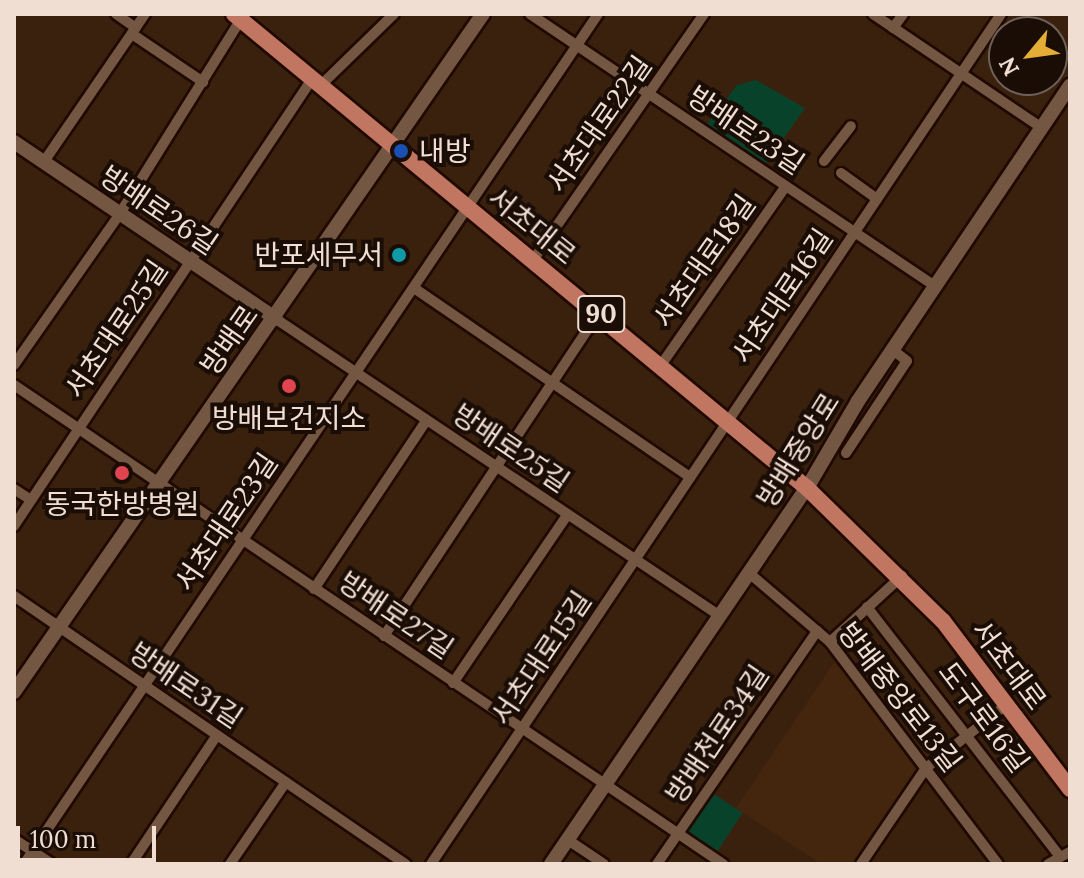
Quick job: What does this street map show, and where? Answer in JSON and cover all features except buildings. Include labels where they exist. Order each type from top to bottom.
[{"type":"main road","name":"서초대로","points":[[240,16],[391,146],[599,313],[807,488],[902,576],[943,621],[1070,789]]},
{"type":"street","points":[[116,14],[203,82]]},
{"type":"street","points":[[43,163],[145,14]]},
{"type":"street","name":"서초대로25길","points":[[14,526],[189,261],[316,82],[394,14]]},
{"type":"street","name":"방배로","points":[[14,692],[276,319],[483,14]]},
{"type":"street","name":"방배로23길","points":[[530,14],[935,286]]},
{"type":"street","name":"서초대로23길","points":[[24,864],[598,14]]},
{"type":"street","name":"서초대로22길","points":[[533,260],[704,14]]},
{"type":"street","points":[[873,14],[1042,128]]},
{"type":"street","points":[[893,28],[903,14]]},
{"type":"street","name":"서초대로16길","points":[[727,421],[1001,14]]},
{"type":"street","points":[[14,365],[119,215],[203,82],[240,16]]},
{"type":"street","name":"방배중앙로","points":[[551,864],[807,488],[893,350],[1070,86]]},
{"type":"street","points":[[824,161],[851,126]]},
{"type":"street","name":"방배로26길","points":[[14,142],[276,319]]},
{"type":"street","points":[[841,173],[877,199]]},
{"type":"street","name":"서초대로18길","points":[[661,365],[786,186]]},
{"type":"street","points":[[414,288],[690,477]]},
{"type":"street","points":[[384,636],[599,313]]},
{"type":"street","name":"방배로25길","points":[[276,319],[720,616]]},
{"type":"street","points":[[846,453],[907,361],[893,350]]},
{"type":"street","name":"방배로27길","points":[[14,385],[715,862]]},
{"type":"street","points":[[314,589],[426,421]]},
{"type":"street","name":"서초대로15길","points":[[431,864],[727,421]]},
{"type":"street","points":[[14,489],[31,500]]},
{"type":"street","points":[[453,683],[567,515]]},
{"type":"street","name":"방배중앙로13길","points":[[749,573],[830,642],[998,864]]},
{"type":"street","points":[[830,642],[902,576]]},
{"type":"street","name":"방배로31길","points":[[14,596],[406,864]]},
{"type":"street","name":"도구로16길","points":[[867,607],[1065,854]]},
{"type":"street","name":"방배천로34길","points":[[657,864],[817,631]]},
{"type":"street","points":[[861,864],[926,768],[1006,705]]},
{"type":"street","points":[[131,864],[217,735]]},
{"type":"street","points":[[230,864],[286,782]]},
{"type":"street","points":[[14,839],[52,864]]},
{"type":"street","points":[[568,840],[604,864]]},
{"type":"street","points":[[1048,864],[1065,854]]},
{"type":"shaded area","points":[[837,658],[922,768],[857,864],[821,864],[736,808]]},
{"type":"green space","points":[[756,80],[805,108],[765,165],[707,124],[737,85]]},
{"type":"green space","points":[[709,791],[743,813],[715,855],[682,833]]},
{"type":"place","name":"내방","points":[[401,151]]},
{"type":"place","name":"반포세무서","points":[[399,255]]},
{"type":"place","name":"방배보건지소","points":[[289,386]]},
{"type":"place","name":"동국한방병원","points":[[122,473]]}]
